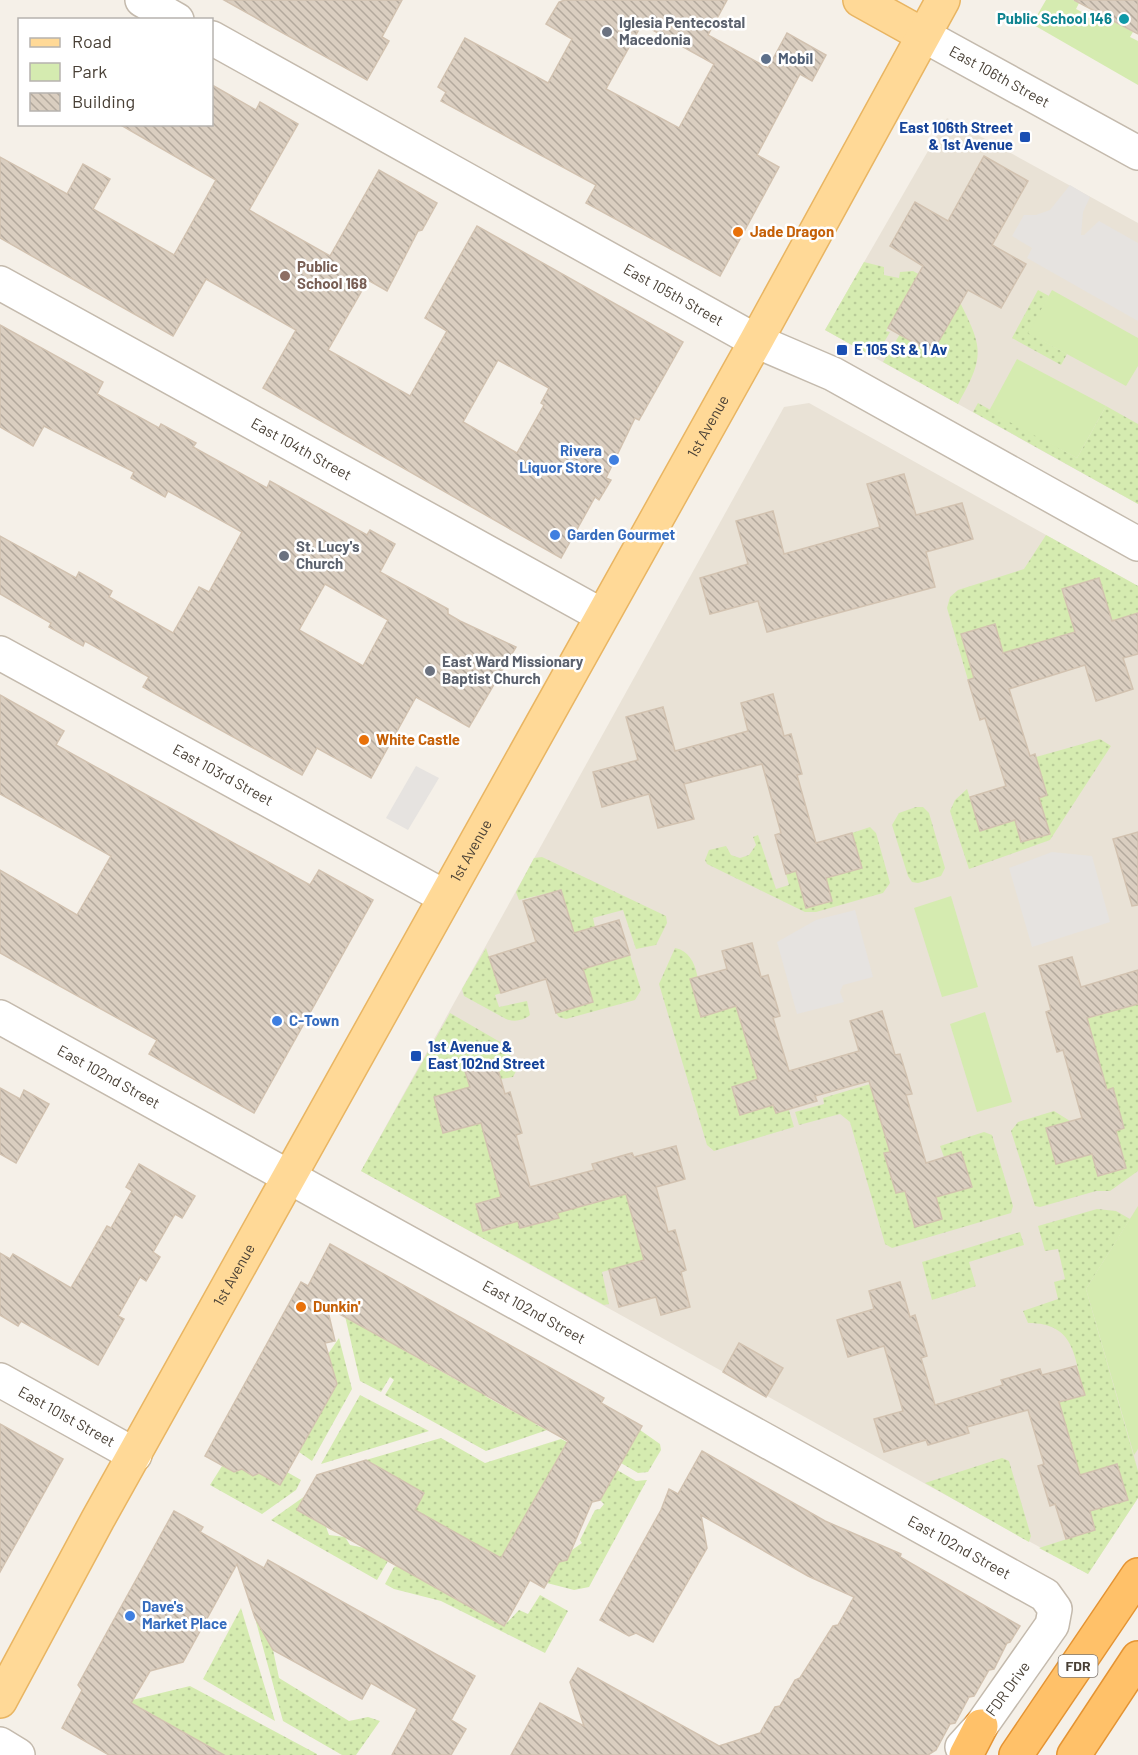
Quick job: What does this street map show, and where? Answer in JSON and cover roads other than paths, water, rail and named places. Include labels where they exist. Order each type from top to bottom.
[{"type":"highway","name":"FDR","points":[[1016,1755],[1138,1575]]},
{"type":"highway","points":[[1074,1755],[1138,1658]]},
{"type":"highway","points":[[966,1755],[981,1726]]},
{"type":"main road","name":"East 106th Street","points":[[860,0],[923,35]]},
{"type":"main road","name":"1st Avenue","points":[[0,1701],[943,0]]},
{"type":"street","points":[[142,0],[174,18]]},
{"type":"street","name":"East 106th Street","points":[[923,35],[1138,153]]},
{"type":"street","name":"East 105th Street","points":[[213,39],[756,341],[833,374],[1138,544]]},
{"type":"street","name":"East 104th Street","points":[[0,283],[602,615]]},
{"type":"street","name":"East 103rd Street","points":[[0,653],[445,897]]},
{"type":"street","name":"East 102nd Street","points":[[0,1017],[1045,1595],[1052,1601],[1054,1618]]},
{"type":"street","name":"East 101st Street","points":[[0,1380],[135,1455]]},
{"type":"street","name":"FDR Drive","points":[[955,1755],[981,1726],[1046,1635],[1054,1618]]},
{"type":"street","points":[[0,1744],[18,1755]]},
{"type":"place","name":"Public School 146","points":[[1124,19]]},
{"type":"place","name":"Iglesia Pentecostal Macedonia","points":[[607,32]]},
{"type":"place","name":"Mobil","points":[[766,59]]},
{"type":"place","name":"East 106th Street & 1st Avenue","points":[[1025,137]]},
{"type":"place","name":"Jade Dragon","points":[[738,232]]},
{"type":"place","name":"Public School 168","points":[[285,276]]},
{"type":"place","name":"E 105 St & 1 Av","points":[[842,350]]},
{"type":"place","name":"Rivera Liquor Store","points":[[614,460]]},
{"type":"place","name":"Garden Gourmet","points":[[555,535]]},
{"type":"place","name":"St. Lucy's Church","points":[[284,556]]},
{"type":"place","name":"East Ward Missionary Baptist Church","points":[[430,671]]},
{"type":"place","name":"White Castle","points":[[364,740]]},
{"type":"place","name":"C-Town","points":[[277,1021]]},
{"type":"place","name":"1st Avenue & East 102nd Street","points":[[416,1056]]},
{"type":"place","name":"Dunkin'","points":[[301,1307]]},
{"type":"place","name":"Dave's Market Place","points":[[130,1616]]}]
